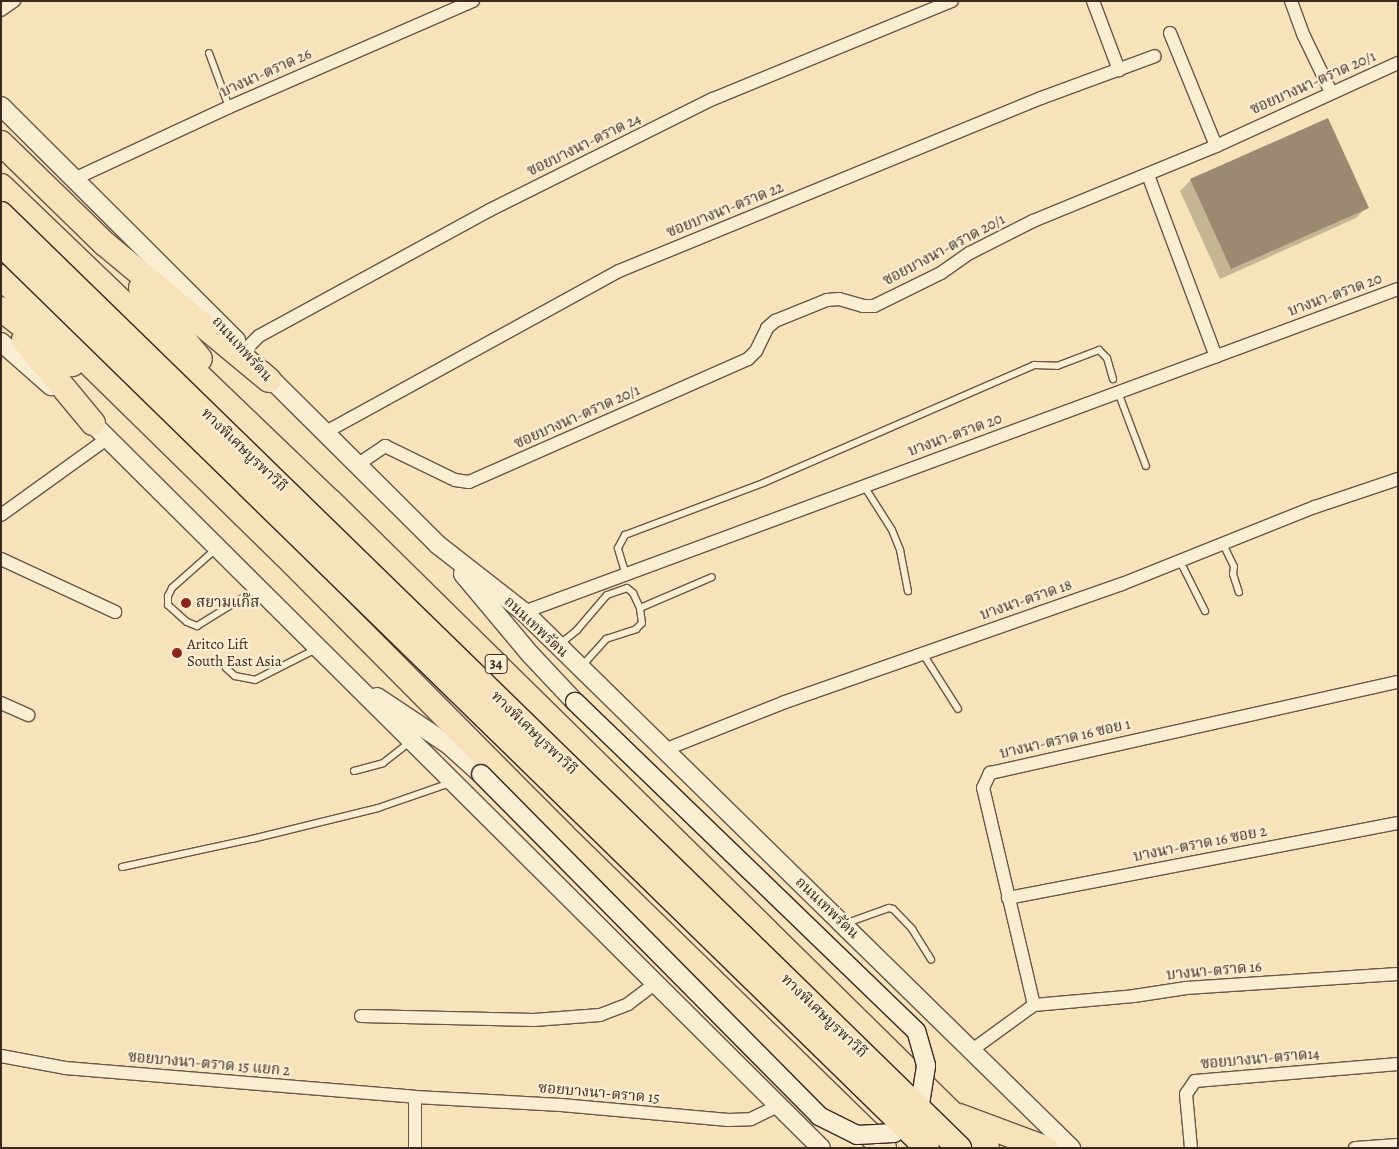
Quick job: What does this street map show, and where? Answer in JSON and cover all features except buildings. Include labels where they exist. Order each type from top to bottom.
[{"type":"highway","points":[[1,143],[105,244],[270,380]]},
{"type":"highway","name":"34","points":[[1,186],[273,447],[987,1148]]},
{"type":"highway","name":"ทางพิเศษบูรพาวิถี","points":[[1,214],[960,1148]]},
{"type":"highway","name":"ทางพิเศษบูรพาวิถี","points":[[1,244],[927,1148]]},
{"type":"highway","points":[[105,244],[273,447]]},
{"type":"highway","points":[[1,276],[562,834],[884,1148]]},
{"type":"highway","points":[[1,311],[162,435]]},
{"type":"highway","points":[[1,311],[100,430]]},
{"type":"highway","points":[[950,1112],[1045,1148]]},
{"type":"main road","name":"ถนนเทพรัตน","points":[[1,106],[246,349],[270,380],[438,545],[524,612],[1071,1148]]},
{"type":"main road","points":[[1,342],[100,430],[822,1148]]},
{"type":"main road","points":[[343,673],[449,745],[481,774],[819,1116],[857,1135],[894,1133],[920,1104],[926,1065],[916,1031],[575,702],[530,654],[438,545]]},
{"type":"street","points":[[1,10],[14,1]]},
{"type":"street","name":"บางนา-ตราด 26","points":[[74,179],[229,107],[473,1]]},
{"type":"street","name":"ซอยบางนา-ตราด 24","points":[[246,349],[259,336],[490,210],[713,99],[952,1]]},
{"type":"street","points":[[1093,1],[1119,70]]},
{"type":"street","points":[[1291,1],[1304,36],[1332,92]]},
{"type":"street","points":[[1170,33],[1216,146]]},
{"type":"street","name":"ซอยบางนา-ตราด 22","points":[[324,433],[620,271],[1041,98],[1155,56]]},
{"type":"street","name":"ซอยบางนา-ตราด 20/1","points":[[357,465],[385,446],[455,480],[469,482],[748,359],[756,351],[768,328],[782,318],[827,300],[839,299],[863,306],[874,306],[942,273],[970,254],[1033,221],[1216,146],[1398,63]]},
{"type":"street","points":[[1148,175],[1216,357]]},
{"type":"street","name":"บางนา-ตราด 20","points":[[524,612],[864,486],[1116,386],[1216,357],[1398,289]]},
{"type":"street","points":[[1,515],[100,430]]},
{"type":"street","name":"บางนา-ตราด 18","points":[[664,750],[785,702],[1122,584],[1315,507],[1398,479]]},
{"type":"street","points":[[1,559],[115,612]]},
{"type":"street","name":"บางนา-ตราด 16 ซอย 1","points":[[1034,1005],[983,788],[990,773],[1398,682]]},
{"type":"street","points":[[1,703],[28,715]]},
{"type":"street","name":"บางนา-ตราด 16 ซอย 2","points":[[1008,898],[1398,823]]},
{"type":"street","name":"บางนา-ตราด 16","points":[[1034,1005],[1134,996],[1186,988],[1398,974]]},
{"type":"street","points":[[361,1016],[534,1020],[600,1015],[628,1004],[655,984]]},
{"type":"street","points":[[972,1050],[1034,1005]]},
{"type":"street","name":"ซอยบางนา-ตราด 15 แยก 2","points":[[1,1056],[65,1068],[415,1096]]},
{"type":"street","name":"ซอยบางนา-ตราด14","points":[[1191,1148],[1186,1094],[1195,1080],[1398,1064]]},
{"type":"street","points":[[415,1096],[415,1148]]},
{"type":"street","name":"ซอยบางนา-ตราด 15","points":[[415,1096],[561,1105],[728,1120],[750,1119],[778,1106]]},
{"type":"street","points":[[1355,1148],[1398,1144]]},
{"type":"lane","points":[[210,53],[229,107]]},
{"type":"lane","points":[[626,575],[618,548],[625,535],[763,483],[1034,365],[1057,366],[1099,350],[1107,358],[1146,466]]},
{"type":"lane","points":[[864,486],[892,530],[900,550],[908,591]]},
{"type":"lane","points":[[1223,544],[1234,567],[1233,574],[1239,592]]},
{"type":"lane","points":[[218,547],[172,588],[168,596],[168,605],[187,622],[197,626],[258,588]]},
{"type":"lane","points":[[1180,561],[1205,611]]},
{"type":"lane","points":[[640,608],[712,577]]},
{"type":"lane","points":[[557,646],[577,630],[607,595],[627,588],[633,593],[640,608],[642,622],[636,629],[606,640],[580,668]]},
{"type":"lane","points":[[226,668],[235,676],[255,680],[318,648]]},
{"type":"lane","points":[[922,654],[958,709]]},
{"type":"lane","points":[[354,771],[383,763],[411,741]]},
{"type":"lane","points":[[122,867],[252,840],[378,808],[452,782]]},
{"type":"lane","points":[[843,924],[893,908],[912,929],[931,960]]},
{"type":"place","name":"สยามแก๊ส","points":[[186,603]]},
{"type":"place","name":"Aritco Lift South East Asia","points":[[177,653]]}]
